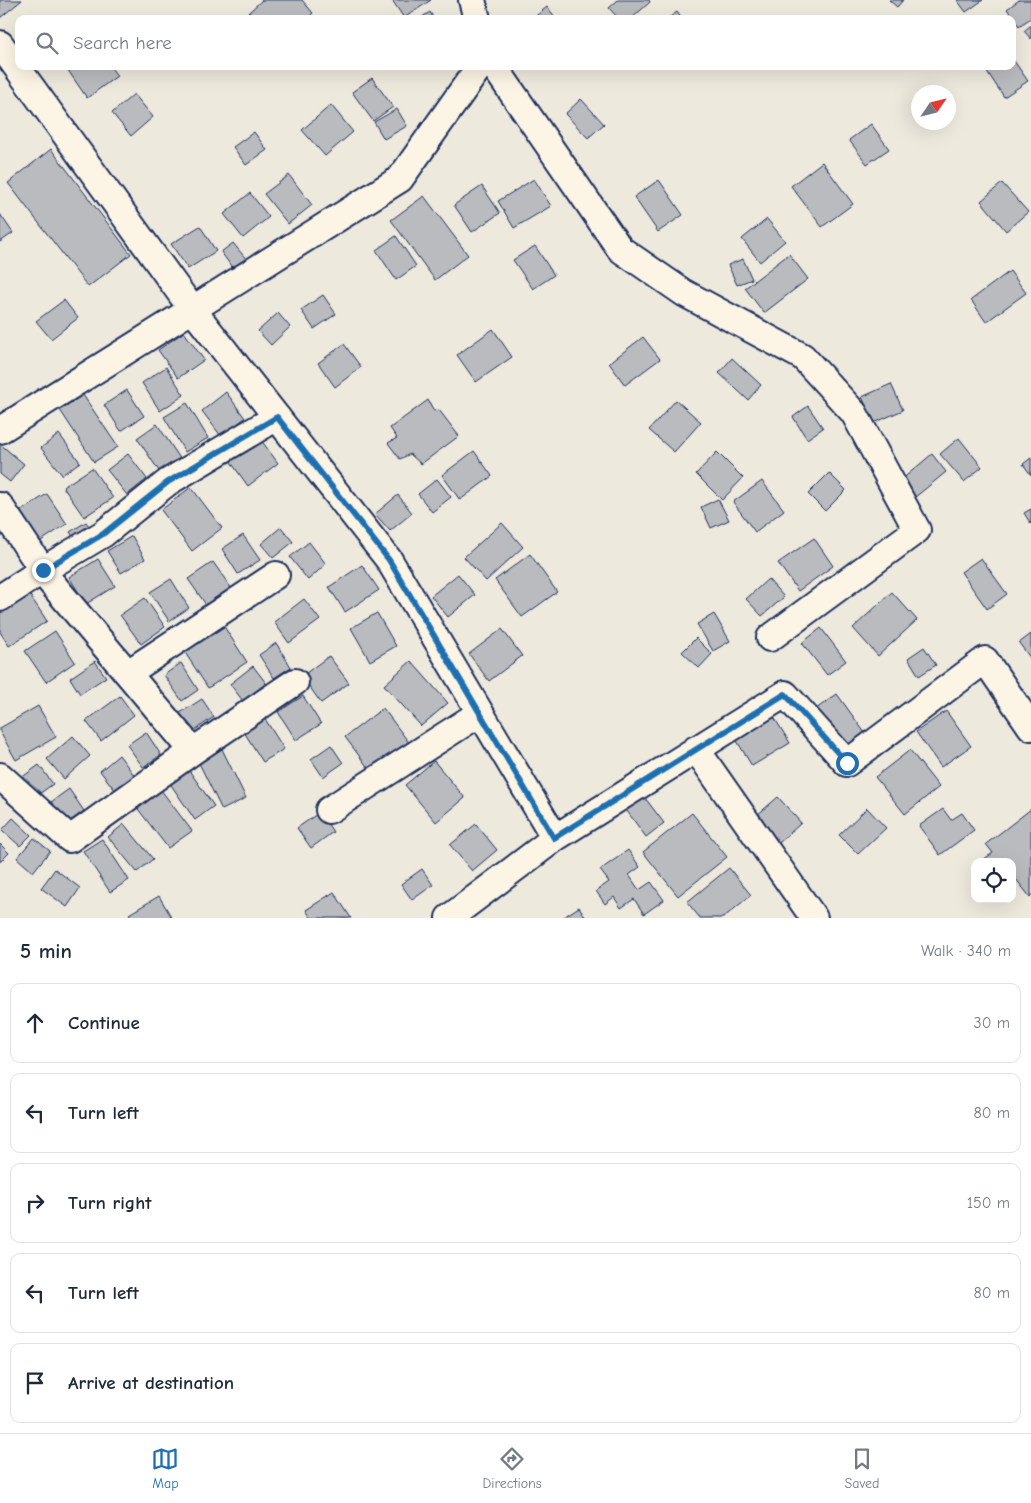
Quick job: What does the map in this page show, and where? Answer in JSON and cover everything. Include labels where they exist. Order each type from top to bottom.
[{"type":"street","points":[[472,0],[476,15]]},
{"type":"street","points":[[0,44],[15,65]]},
{"type":"street","points":[[19,70],[192,308],[389,560],[554,838]]},
{"type":"street","points":[[0,430],[400,179],[477,70]]},
{"type":"street","points":[[497,70],[620,249],[684,293],[803,357],[854,413],[917,530],[770,638]]},
{"type":"street","points":[[0,598],[103,534],[168,482],[277,417]]},
{"type":"street","points":[[0,506],[50,581],[193,751]]},
{"type":"street","points":[[128,673],[276,574]]},
{"type":"street","points":[[450,918],[554,838],[785,694],[847,763],[985,660],[1031,727]]},
{"type":"street","points":[[0,776],[70,839],[193,751],[295,682]]},
{"type":"street","points":[[329,810],[480,713]]},
{"type":"street","points":[[696,749],[814,918]]},
{"type":"building","points":[[0,0],[22,0],[0,18]]},
{"type":"building","points":[[262,0],[302,0],[313,13],[311,15],[250,15],[248,13]]},
{"type":"building","points":[[392,0],[431,0],[408,15],[402,15]]},
{"type":"building","points":[[618,0],[649,0],[650,2],[635,15],[615,15],[609,8]]},
{"type":"building","points":[[889,0],[903,0],[897,7]]},
{"type":"building","points":[[957,0],[983,0],[966,12]]},
{"type":"building","points":[[1019,0],[1031,0],[1031,18],[1019,26],[1016,22],[1016,15],[1011,15],[1007,9]]},
{"type":"building","points":[[547,7],[554,15],[537,15]]},
{"type":"building","points":[[1031,25],[1031,39],[1024,31]]},
{"type":"building","points":[[1016,64],[1028,81],[1004,97],[986,70],[1016,70]]},
{"type":"building","points":[[68,70],[113,70],[117,76],[87,98]]},
{"type":"building","points":[[372,78],[393,107],[373,121],[352,92]]},
{"type":"building","points":[[134,94],[153,117],[131,136],[112,113]]},
{"type":"building","points":[[581,99],[604,124],[588,138],[565,114]]},
{"type":"building","points":[[331,105],[353,132],[325,156],[302,130]]},
{"type":"building","points":[[397,109],[407,126],[384,139],[374,122]]},
{"type":"building","points":[[871,124],[889,149],[867,164],[849,140]]},
{"type":"building","points":[[254,132],[267,150],[246,165],[233,147]]},
{"type":"building","points":[[51,149],[131,254],[88,287],[8,183]]},
{"type":"building","points":[[822,162],[853,204],[822,227],[791,186]]},
{"type":"building","points":[[289,175],[312,205],[288,224],[264,194]]},
{"type":"building","points":[[534,179],[551,206],[514,228],[498,201]]},
{"type":"building","points":[[659,180],[683,215],[658,232],[634,197]]},
{"type":"building","points":[[1002,183],[1028,212],[1006,231],[981,201]]},
{"type":"building","points":[[482,186],[500,213],[472,232],[454,205]]},
{"type":"building","points":[[250,193],[269,217],[243,238],[224,214]]},
{"type":"building","points":[[424,196],[468,255],[435,280],[391,220]]},
{"type":"building","points":[[0,214],[13,233],[0,242]]},
{"type":"building","points":[[767,219],[785,241],[760,262],[742,239]]},
{"type":"building","points":[[200,226],[216,251],[188,269],[171,244]]},
{"type":"building","points":[[396,236],[416,266],[396,280],[376,250]]},
{"type":"building","points":[[233,243],[247,260],[234,270],[221,252]]},
{"type":"building","points":[[535,246],[554,275],[533,289],[513,260]]},
{"type":"building","points":[[789,254],[808,279],[764,313],[745,288]]},
{"type":"building","points":[[743,259],[752,279],[737,285],[728,265]]},
{"type":"building","points":[[1010,271],[1026,293],[986,322],[971,300]]},
{"type":"building","points":[[323,295],[336,314],[314,329],[301,310]]},
{"type":"building","points":[[64,300],[78,318],[51,339],[36,321]]},
{"type":"building","points":[[278,313],[290,327],[271,345],[258,331]]},
{"type":"building","points":[[493,329],[512,357],[476,382],[457,355]]},
{"type":"building","points":[[184,332],[204,360],[178,378],[158,350]]},
{"type":"building","points":[[643,337],[660,359],[625,385],[609,363]]},
{"type":"building","points":[[344,344],[361,367],[335,387],[318,363]]},
{"type":"building","points":[[732,358],[761,385],[748,400],[719,373]]},
{"type":"building","points":[[166,367],[184,395],[160,411],[142,383]]},
{"type":"building","points":[[891,384],[903,410],[874,423],[862,397]]},
{"type":"building","points":[[127,390],[144,416],[121,431],[104,405]]},
{"type":"building","points":[[226,392],[245,418],[221,436],[202,411]]},
{"type":"building","points":[[83,395],[118,447],[94,462],[60,410]]},
{"type":"building","points":[[428,400],[434,411],[439,410],[459,436],[421,464],[410,454],[400,459],[388,443],[397,438],[390,428]]},
{"type":"building","points":[[676,400],[701,422],[674,452],[649,430]]},
{"type":"building","points":[[187,403],[208,438],[185,452],[164,417]]},
{"type":"building","points":[[808,406],[823,428],[807,439],[793,417]]},
{"type":"building","points":[[157,424],[181,460],[161,474],[137,438]]},
{"type":"building","points":[[59,434],[80,462],[62,475],[41,448]]},
{"type":"building","points":[[258,436],[278,463],[248,486],[228,458]]},
{"type":"building","points":[[959,438],[982,467],[964,482],[940,454]]},
{"type":"building","points":[[0,444],[24,464],[10,482],[0,474]]},
{"type":"building","points":[[474,451],[492,476],[460,500],[442,475]]},
{"type":"building","points":[[717,452],[743,478],[722,500],[696,474]]},
{"type":"building","points":[[128,454],[147,479],[127,495],[107,470]]},
{"type":"building","points":[[932,454],[946,472],[914,498],[900,481]]},
{"type":"building","points":[[1031,458],[1031,475],[1023,464]]},
{"type":"building","points":[[92,468],[113,498],[84,517],[63,487]]},
{"type":"building","points":[[829,473],[846,490],[825,511],[808,494]]},
{"type":"building","points":[[437,479],[451,497],[432,512],[418,494]]},
{"type":"building","points":[[762,481],[784,510],[755,532],[733,502]]},
{"type":"building","points":[[191,487],[222,528],[192,551],[161,510]]},
{"type":"building","points":[[47,494],[67,524],[38,543],[19,512]]},
{"type":"building","points":[[398,495],[412,513],[390,531],[375,514]]},
{"type":"building","points":[[718,499],[729,520],[711,528],[701,507]]},
{"type":"building","points":[[1031,509],[1031,524],[1024,513]]},
{"type":"building","points":[[86,522],[94,533],[78,544],[70,532]]},
{"type":"building","points":[[502,523],[523,547],[486,581],[464,557]]},
{"type":"building","points":[[281,527],[293,542],[273,558],[261,544]]},
{"type":"building","points":[[243,535],[260,560],[238,574],[222,549]]},
{"type":"building","points":[[132,536],[145,559],[121,573],[107,551]]},
{"type":"building","points":[[814,538],[833,566],[798,591],[778,563]]},
{"type":"building","points":[[309,542],[326,564],[308,580],[290,557]]},
{"type":"building","points":[[530,554],[557,592],[522,617],[495,580]]},
{"type":"building","points":[[981,558],[1007,594],[987,609],[961,572]]},
{"type":"building","points":[[98,559],[115,586],[86,604],[69,577]]},
{"type":"building","points":[[213,562],[234,592],[209,609],[188,579]]},
{"type":"building","points":[[362,565],[379,590],[345,612],[329,587]]},
{"type":"building","points":[[458,574],[475,595],[448,617],[431,596]]},
{"type":"building","points":[[171,579],[189,608],[169,621],[150,592]]},
{"type":"building","points":[[768,579],[784,597],[762,616],[746,599]]},
{"type":"building","points":[[892,592],[917,620],[878,656],[853,628]]},
{"type":"building","points":[[29,594],[47,621],[9,646],[0,632],[0,613]]},
{"type":"building","points":[[145,598],[165,627],[141,644],[120,615]]},
{"type":"building","points":[[304,599],[320,620],[289,643],[274,622]]},
{"type":"building","points":[[377,613],[396,646],[370,661],[351,628]]},
{"type":"building","points":[[714,614],[730,641],[713,651],[697,624]]},
{"type":"building","points":[[223,625],[247,662],[208,688],[184,651]]},
{"type":"building","points":[[821,628],[846,661],[827,675],[802,643]]},
{"type":"building","points":[[502,629],[522,656],[489,681],[469,654]]},
{"type":"building","points":[[55,631],[75,662],[46,682],[25,651]]},
{"type":"building","points":[[1031,634],[1031,659],[1019,643]]},
{"type":"building","points":[[696,638],[712,654],[699,668],[682,652]]},
{"type":"building","points":[[276,643],[291,667],[274,678],[259,655]]},
{"type":"building","points":[[924,647],[936,665],[919,676],[908,658]]},
{"type":"building","points":[[329,656],[349,683],[321,703],[302,676]]},
{"type":"building","points":[[95,661],[106,677],[80,694],[70,678]]},
{"type":"building","points":[[411,661],[448,703],[421,726],[384,685]]},
{"type":"building","points":[[181,663],[198,690],[182,701],[164,675]]},
{"type":"building","points":[[253,666],[266,683],[243,701],[230,684]]},
{"type":"building","points":[[837,694],[865,733],[845,748],[816,709]]},
{"type":"building","points":[[120,696],[134,715],[101,741],[86,721]]},
{"type":"building","points":[[303,696],[321,724],[296,740],[278,712]]},
{"type":"building","points":[[202,699],[214,717],[189,734],[177,715]]},
{"type":"building","points":[[38,706],[56,737],[16,760],[0,732],[0,728]]},
{"type":"building","points":[[383,708],[410,744],[372,773],[345,737]]},
{"type":"building","points":[[946,711],[971,746],[941,767],[916,732]]},
{"type":"building","points":[[772,714],[790,743],[752,766],[734,736]]},
{"type":"building","points":[[265,719],[284,749],[263,762],[244,732]]},
{"type":"building","points":[[146,732],[161,755],[143,767],[127,745]]},
{"type":"building","points":[[73,736],[90,756],[64,779],[47,759]]},
{"type":"building","points":[[331,745],[343,763],[323,777],[311,759]]},
{"type":"building","points":[[221,747],[246,798],[222,810],[197,759]]},
{"type":"building","points":[[910,750],[939,787],[905,814],[875,777]]},
{"type":"building","points":[[119,755],[134,775],[115,790],[100,771]]},
{"type":"building","points":[[434,761],[465,798],[436,822],[405,785]]},
{"type":"building","points":[[39,765],[53,784],[35,797],[21,778]]},
{"type":"building","points":[[188,769],[214,806],[195,820],[169,782]]},
{"type":"building","points":[[69,789],[84,811],[63,826],[47,805]]},
{"type":"building","points":[[161,790],[192,831],[168,848],[138,809]]},
{"type":"building","points":[[642,794],[664,823],[646,837],[624,807]]},
{"type":"building","points":[[778,797],[801,823],[779,843],[756,816]]},
{"type":"building","points":[[867,808],[886,828],[858,854],[839,835]]},
{"type":"building","points":[[943,809],[951,820],[962,813],[974,830],[940,855],[919,826]]},
{"type":"building","points":[[1031,809],[1030,897],[1016,879],[1016,858],[986,858],[993,853],[986,844]]},
{"type":"building","points":[[320,812],[333,832],[311,848],[297,828]]},
{"type":"building","points":[[692,813],[727,857],[678,896],[643,852]]},
{"type":"building","points":[[13,818],[31,835],[20,846],[2,830]]},
{"type":"building","points":[[124,824],[153,859],[137,872],[108,837]]},
{"type":"building","points":[[476,824],[497,850],[472,871],[450,845]]},
{"type":"building","points":[[34,838],[50,851],[33,872],[17,858]]},
{"type":"building","points":[[102,839],[129,880],[110,892],[83,851]]},
{"type":"building","points":[[0,844],[9,853],[0,862]]},
{"type":"building","points":[[628,850],[640,867],[629,875],[639,890],[651,882],[664,900],[644,914],[634,899],[621,908],[614,897],[605,904],[596,891],[609,882],[600,870]]},
{"type":"building","points":[[729,868],[751,895],[723,918],[700,918],[687,902]]},
{"type":"building","points":[[55,869],[80,888],[67,907],[41,888]]},
{"type":"building","points":[[422,869],[433,885],[412,900],[401,884]]},
{"type":"building","points":[[334,892],[351,918],[311,918],[306,910]]},
{"type":"building","points":[[159,896],[172,918],[132,918],[129,914]]},
{"type":"building","points":[[579,907],[586,918],[562,918]]},
{"type":"route","points":[[43,570],[103,534],[168,482],[277,417],[389,560],[554,838],[785,694],[847,763]]}]
